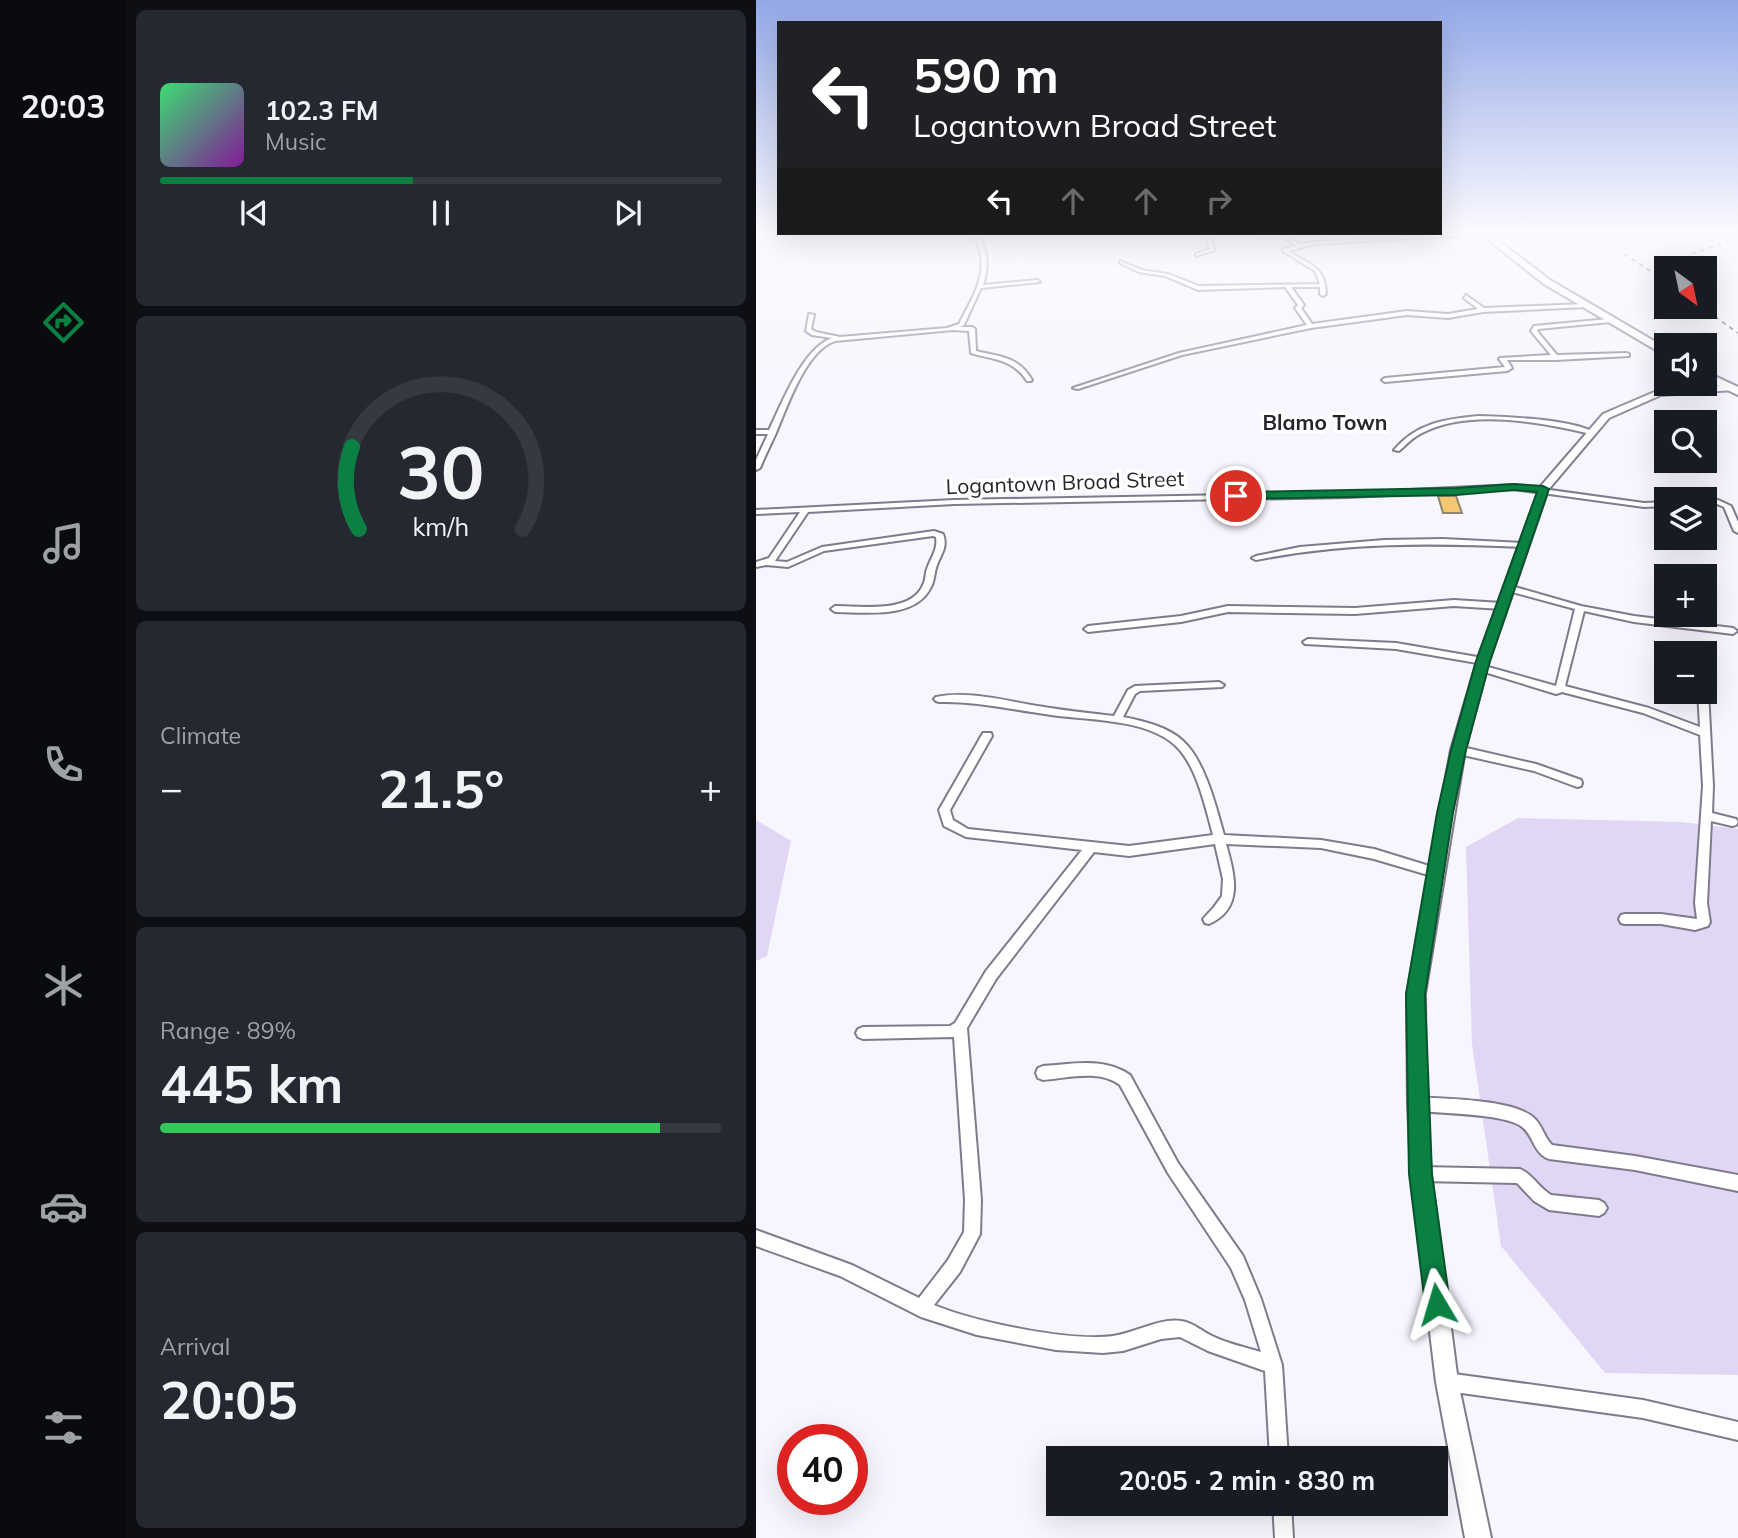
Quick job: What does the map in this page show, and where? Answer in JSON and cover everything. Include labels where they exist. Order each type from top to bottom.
[{"type":"highway","points":[[1580,303],[1654,346]]},
{"type":"highway","points":[[1717,381],[1735,390]]},
{"type":"street","points":[[956,329],[961,325],[972,303]]},
{"type":"street","points":[[1300,303],[1298,308],[1311,326]]},
{"type":"street","points":[[1474,303],[1483,310]]},
{"type":"street","points":[[1076,388],[1181,354],[1311,326],[1407,313],[1448,316],[1483,310],[1585,306]]},
{"type":"street","points":[[811,315],[808,330],[814,334],[843,338]]},
{"type":"street","points":[[1556,358],[1534,331],[1536,327],[1609,321]]},
{"type":"street","points":[[756,468],[809,359],[823,343],[843,338],[972,329],[973,352],[1010,360],[1023,368],[1029,380]]},
{"type":"street","points":[[1385,380],[1509,369],[1502,359],[1507,358],[1628,355]]},
{"type":"street","points":[[1478,1538],[1447,1382],[1421,1174],[1417,1104],[1416,994],[1458,750],[1482,664],[1543,489],[1606,416],[1652,395],[1680,390],[1735,390]]},
{"type":"street","points":[[1397,450],[1417,432],[1432,426],[1479,420],[1530,420],[1591,432]]},
{"type":"street","points":[[756,432],[773,432]]},
{"type":"street","name":"Logantown Broad Street","points":[[756,512],[954,502],[1456,491],[1514,487],[1654,505]]},
{"type":"street","points":[[1717,503],[1727,506],[1738,531]]},
{"type":"street","points":[[769,563],[806,509]]},
{"type":"street","points":[[756,565],[788,565],[822,549],[934,533],[940,536],[941,550],[931,567],[928,586],[920,596],[900,606],[835,609]]},
{"type":"street","points":[[1256,558],[1300,549],[1384,542],[1522,545]]},
{"type":"street","points":[[1508,588],[1580,608],[1634,619],[1733,631]]},
{"type":"street","points":[[1088,629],[1170,620],[1228,609],[1355,611],[1454,603],[1502,606]]},
{"type":"street","points":[[1560,688],[1580,608]]},
{"type":"street","points":[[1308,642],[1396,646],[1482,664],[1550,690],[1560,688],[1646,710],[1705,733]]},
{"type":"street","points":[[1116,720],[1131,692],[1138,688],[1219,685]]},
{"type":"street","points":[[939,699],[982,700],[1116,720],[1147,727],[1179,742],[1194,764],[1220,839],[1231,889],[1228,902],[1209,919]]},
{"type":"street","points":[[1625,919],[1661,919],[1695,925],[1704,922],[1701,891],[1707,816],[1704,704]]},
{"type":"street","points":[[987,736],[947,804],[944,815],[948,823],[966,833],[1090,848],[1148,850],[1220,839],[1321,844],[1374,854],[1435,872]]},
{"type":"street","points":[[1458,750],[1517,763],[1577,783]]},
{"type":"street","points":[[1707,816],[1732,822]]},
{"type":"street","points":[[863,1033],[952,1031],[960,1027],[991,975],[1090,848]]},
{"type":"street","points":[[921,1309],[954,1266],[972,1234],[973,1200],[960,1027]]},
{"type":"street","points":[[1043,1073],[1104,1070],[1118,1074],[1125,1080],[1173,1168],[1237,1262],[1253,1299],[1273,1365],[1278,1446]]},
{"type":"street","points":[[1417,1104],[1504,1113],[1520,1118],[1531,1126],[1540,1146],[1549,1152],[1635,1163],[1738,1183]]},
{"type":"street","points":[[1421,1174],[1520,1175],[1539,1196],[1549,1202],[1599,1208]]},
{"type":"street","points":[[756,1238],[800,1252],[875,1284],[921,1309],[974,1326],[1075,1344],[1128,1343],[1158,1332],[1177,1329],[1194,1332],[1204,1342],[1273,1365]]},
{"type":"street","points":[[1447,1382],[1643,1409],[1738,1431]]},
{"type":"street","points":[[1283,1516],[1284,1538]]},
{"type":"shaded area","points":[[1518,818],[1681,822],[1738,829],[1738,1375],[1605,1373],[1501,1246],[1472,1044],[1466,847]]},
{"type":"shaded area","points":[[756,820],[791,841],[767,956],[756,961]]},
{"type":"building","points":[[1438,496],[1456,496],[1462,513],[1443,513]]},
{"type":"railway","points":[[1717,318],[1738,333]]},
{"type":"district","name":"Blamo Town","points":[[1325,422]]},
{"type":"route","points":[[1236,496],[1348,495],[1514,487],[1543,489],[1483,661],[1458,750],[1445,813],[1416,994],[1421,1174],[1437,1304]]}]
